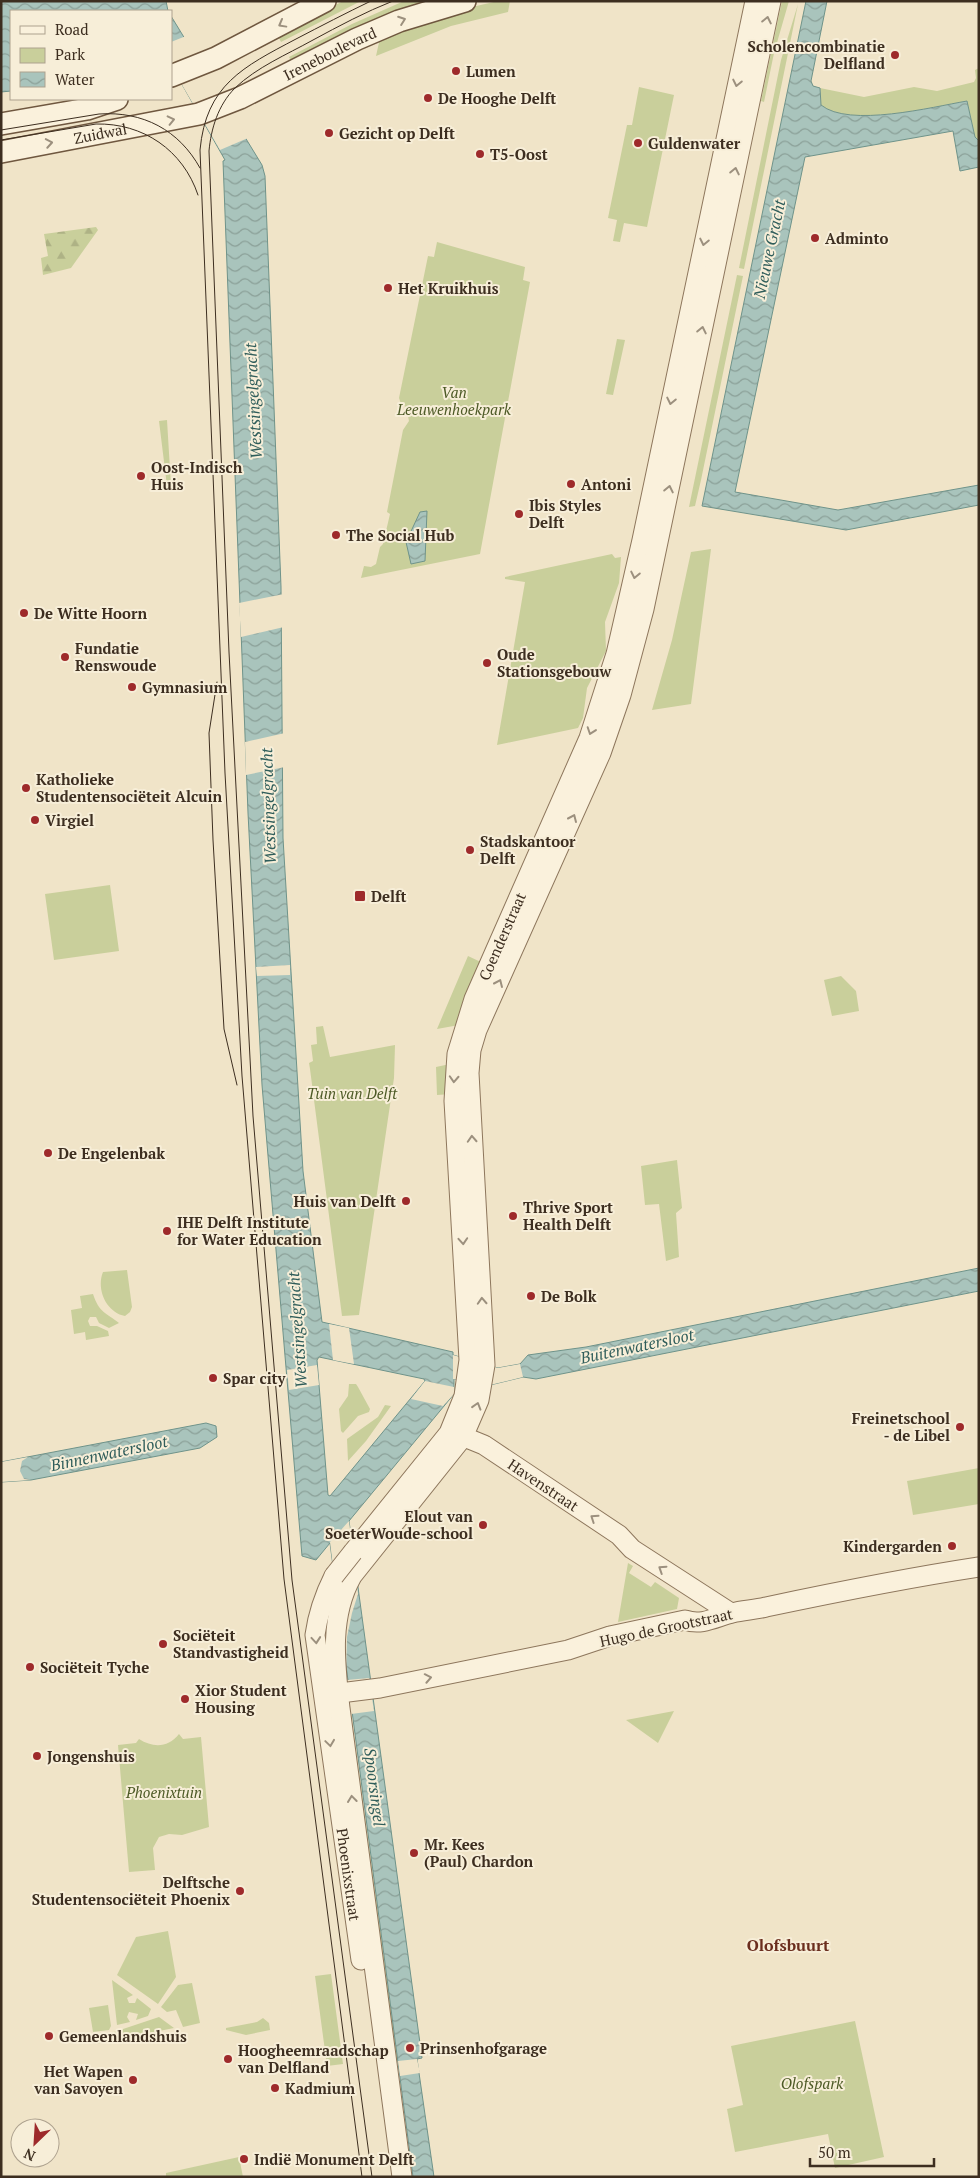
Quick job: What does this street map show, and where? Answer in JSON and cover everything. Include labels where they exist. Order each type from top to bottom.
[{"type":"main road","points":[[174,75],[216,58],[324,1]]},
{"type":"main road","name":"Ireneboulevard","points":[[199,114],[240,98],[399,21],[465,1]]},
{"type":"main road","name":"Zuidwal","points":[[1,124],[87,109],[114,100]]},
{"type":"main road","name":"Zuidwal","points":[[1,152],[199,114]]},
{"type":"street","points":[[652,532],[755,1]]},
{"type":"street","points":[[652,532],[771,1]]},
{"type":"street","name":"Coenderstraat","points":[[456,1434],[474,1414],[474,1382],[477,1362],[469,1073],[471,1050],[477,1030],[601,753],[633,656],[652,532]]},
{"type":"street","name":"Havenstraat","points":[[456,1434],[484,1445],[619,1534],[632,1549],[731,1613]]},
{"type":"street","name":"Phoenixstraat","points":[[402,2177],[337,1694],[315,1636],[318,1613],[324,1593],[334,1576],[438,1448],[456,1434]]},
{"type":"street","name":"Phoenixstraat","points":[[392,2177],[378,2069],[342,1836],[334,1636],[344,1592],[355,1571],[456,1434]]},
{"type":"street","name":"Hugo de Grootstraat","points":[[337,1694],[372,1689],[568,1650],[610,1636],[685,1620],[694,1623],[719,1618],[731,1613],[764,1608],[888,1581],[979,1567]]},
{"type":"street","points":[[685,1620],[693,1589]]},
{"type":"green space","points":[[343,1],[361,1],[281,42],[278,36]]},
{"type":"green space","points":[[404,1],[435,1],[293,64],[289,57],[352,24]]},
{"type":"green space","points":[[498,1],[510,1],[508,12],[451,26],[376,56],[380,38],[472,7]]},
{"type":"green space","points":[[782,1],[789,1],[774,53],[764,102],[761,101]]},
{"type":"green space","points":[[798,4],[744,269],[739,268],[781,60]]},
{"type":"green space","points":[[979,68],[979,141],[975,137],[967,101],[913,111],[870,115],[851,115],[834,112],[821,105],[820,88],[864,97],[914,87],[937,91],[974,82],[976,78],[975,70]]},
{"type":"green space","points":[[639,87],[674,95],[647,227],[624,223],[620,242],[613,241],[617,220],[608,218],[627,125],[632,125]]},
{"type":"green space","points":[[96,227],[98,230],[71,268],[43,275],[41,258],[48,256],[44,234]]},
{"type":"green space","name":"Van Leeuwenhoekpark","points":[[437,242],[525,267],[523,280],[530,282],[480,554],[361,578],[364,566],[371,567],[376,564],[390,514],[387,512],[403,430],[409,421],[406,407],[401,404],[399,398],[428,256],[434,257]]},
{"type":"green space","points":[[737,275],[743,276],[701,480],[695,506],[689,507]]},
{"type":"green space","points":[[617,339],[625,340],[613,395],[606,394]]},
{"type":"green space","points":[[167,420],[171,486],[167,486],[159,421]]},
{"type":"green space","points":[[711,549],[691,704],[652,710],[672,640],[691,552]]},
{"type":"green space","points":[[612,554],[615,558],[621,557],[619,583],[605,622],[606,651],[587,688],[583,718],[578,728],[497,745],[525,582],[505,579],[505,577]]},
{"type":"green space","points":[[110,885],[119,951],[54,960],[45,894]]},
{"type":"green space","points":[[468,956],[485,964],[459,1025],[437,1029]]},
{"type":"green space","points":[[841,976],[856,991],[859,1011],[832,1016],[824,980]]},
{"type":"green space","name":"Tuin van Delft","points":[[323,1026],[330,1057],[395,1045],[394,1078],[359,1315],[342,1316],[309,1063],[313,1061],[311,1045],[317,1044],[316,1027]]},
{"type":"green space","points":[[450,1064],[451,1094],[437,1095],[436,1067]]},
{"type":"green space","points":[[677,1160],[682,1208],[676,1213],[679,1257],[666,1261],[659,1204],[645,1205],[641,1166]]},
{"type":"green space","points":[[127,1270],[132,1307],[125,1316],[113,1310],[104,1299],[101,1279],[103,1272]]},
{"type":"green space","points":[[93,1294],[101,1309],[119,1323],[109,1328],[99,1323],[96,1317],[90,1317],[88,1321],[90,1326],[97,1326],[108,1331],[109,1336],[86,1340],[85,1332],[74,1334],[71,1310],[82,1308],[80,1296]]},
{"type":"green space","points":[[349,1384],[356,1384],[370,1409],[369,1412],[358,1416],[343,1433],[341,1431],[339,1409],[348,1396]]},
{"type":"green space","points":[[385,1405],[391,1406],[366,1441],[348,1461],[347,1439],[378,1417]]},
{"type":"green space","points":[[979,1468],[979,1504],[913,1515],[907,1481]]},
{"type":"green space","points":[[628,1563],[633,1566],[629,1573],[651,1587],[655,1582],[679,1598],[677,1609],[618,1622]]},
{"type":"green space","points":[[674,1711],[658,1743],[626,1720]]},
{"type":"green space","points":[[351,1714],[398,2061],[392,2062],[346,1715]]},
{"type":"green space","name":"Phoenixtuin","points":[[179,1734],[183,1739],[201,1737],[209,1827],[182,1835],[169,1834],[159,1837],[153,1848],[155,1870],[129,1872],[118,1745],[136,1743],[139,1739],[150,1744],[160,1745],[170,1742]]},
{"type":"green space","points":[[168,1931],[176,1977],[158,2004],[117,1975],[136,1937]]},
{"type":"green space","points":[[331,1974],[343,2064],[327,2066],[315,1976]]},
{"type":"green space","points":[[112,1980],[133,1995],[127,1998],[129,2003],[135,2003],[137,1998],[151,2009],[148,2016],[136,2020],[138,2014],[129,2012],[127,2017],[130,2022],[117,2025]]},
{"type":"green space","points":[[192,1983],[200,2023],[183,2027],[176,2010],[167,2012],[161,2007],[178,1985]]},
{"type":"green space","points":[[108,2005],[111,2026],[109,2030],[93,2032],[89,2008]]},
{"type":"green space","points":[[159,2017],[174,2028],[95,2044],[93,2039]]},
{"type":"green space","points":[[263,2018],[269,2023],[270,2030],[246,2035],[226,2030],[226,2028],[257,2022]]},
{"type":"green space","name":"Olofspark","points":[[855,2021],[884,2157],[835,2168],[828,2134],[735,2152],[727,2109],[743,2105],[731,2046]]},
{"type":"green space","points":[[239,2157],[243,2177],[166,2177],[166,2173]]},
{"type":"water","points":[[1,1],[166,1],[168,10],[10,10],[10,91],[1,92]]},
{"type":"water","name":"Nieuwe Gracht","points":[[806,1],[827,1],[811,81],[813,86],[820,88],[821,105],[834,112],[851,115],[870,115],[913,111],[967,101],[975,137],[979,141],[979,167],[960,171],[953,131],[805,157],[735,492],[838,510],[979,485],[979,505],[846,530],[702,506]]},
{"type":"water","points":[[172,18],[262,165],[265,176],[281,587],[283,838],[303,1171],[322,1322],[453,1352],[453,1355],[498,1368],[520,1364],[528,1355],[586,1347],[979,1268],[979,1291],[536,1379],[523,1377],[490,1385],[454,1379],[454,1394],[349,1521],[422,2058],[417,2059],[434,2177],[413,2177],[330,1543],[316,1560],[302,1556],[262,1085],[248,813],[223,161],[225,160],[172,67]],"holes":[[[319,1357],[424,1379],[425,1381],[330,1496],[328,1495],[317,1360]]]},
{"type":"water","points":[[427,511],[425,561],[411,564],[406,542],[420,512]]},
{"type":"water","name":"Binnenwatersloot","points":[[206,1423],[216,1426],[217,1437],[200,1448],[31,1480],[1,1482],[1,1462]]},
{"type":"pier","points":[[186,36],[248,138],[220,150],[172,68],[172,42]]},
{"type":"pier","points":[[284,594],[284,627],[241,637],[239,603]]},
{"type":"pier","points":[[285,733],[285,767],[246,775],[245,742]]},
{"type":"pier","points":[[290,965],[290,975],[257,976],[256,967]]},
{"type":"pier","points":[[329,1324],[349,1328],[354,1364],[333,1360]]},
{"type":"pier","points":[[453,1355],[498,1368],[520,1364],[523,1377],[490,1385],[453,1379]]},
{"type":"pier","points":[[317,1365],[319,1385],[289,1390],[287,1370]]},
{"type":"pier","points":[[425,1381],[454,1387],[454,1394],[443,1406],[411,1399]]},
{"type":"pier","points":[[28,1457],[22,1461],[20,1471],[24,1479],[31,1480],[1,1482],[1,1462]]},
{"type":"pier","points":[[349,1521],[358,1594],[347,1637],[346,1672],[330,1542]]},
{"type":"pier","points":[[369,1678],[374,1711],[351,1714],[347,1680]]},
{"type":"pier","points":[[417,2059],[420,2073],[400,2076],[398,2061]]},
{"type":"tram line","points":[[362,2177],[284,1579],[242,1076],[225,773],[200,150],[210,109],[230,81],[259,59],[371,1]]},
{"type":"tram line","points":[[372,2177],[292,1580],[253,1116],[229,652],[209,151],[214,126],[220,110],[235,88],[282,56],[352,19],[393,1]]},
{"type":"tram line","points":[[1,130],[99,114],[130,116],[145,120],[170,133],[182,143],[200,168]]},
{"type":"tram line","points":[[1,140],[96,124],[130,128],[145,134],[172,152],[191,179],[198,195]]},
{"type":"tram line","points":[[217,682],[209,733],[213,840],[224,1029],[237,1085]]},
{"type":"place","name":"Scholencombinatie Delfland","points":[[895,55]]},
{"type":"place","name":"Lumen","points":[[456,71]]},
{"type":"place","name":"De Hooghe Delft","points":[[428,98]]},
{"type":"place","name":"Gezicht op Delft","points":[[329,133]]},
{"type":"place","name":"Guldenwater","points":[[638,143]]},
{"type":"place","name":"T5-Oost","points":[[480,154]]},
{"type":"place","name":"Adminto","points":[[815,238]]},
{"type":"place","name":"Het Kruikhuis","points":[[388,288]]},
{"type":"place","name":"Oost-Indisch Huis","points":[[141,476]]},
{"type":"place","name":"Antoni","points":[[571,484]]},
{"type":"place","name":"Ibis Styles Delft","points":[[519,514]]},
{"type":"place","name":"The Social Hub","points":[[336,535]]},
{"type":"place","name":"De Witte Hoorn","points":[[24,613]]},
{"type":"place","name":"Fundatie Renswoude","points":[[65,657]]},
{"type":"place","name":"Oude Stationsgebouw","points":[[487,663]]},
{"type":"place","name":"Gymnasium","points":[[132,687]]},
{"type":"place","name":"Katholieke Studentensociëteit Alcuin","points":[[26,788]]},
{"type":"place","name":"Virgiel","points":[[35,820]]},
{"type":"place","name":"Stadskantoor Delft","points":[[470,850]]},
{"type":"place","name":"Delft","points":[[360,896]]},
{"type":"place","name":"De Engelenbak","points":[[48,1153]]},
{"type":"place","name":"Huis van Delft","points":[[406,1201]]},
{"type":"place","name":"Thrive Sport Health Delft","points":[[513,1216]]},
{"type":"place","name":"IHE Delft Institute for Water Education","points":[[167,1231]]},
{"type":"place","name":"De Bolk","points":[[531,1296]]},
{"type":"place","name":"Spar city","points":[[213,1378]]},
{"type":"place","name":"Freinetschool - de Libel","points":[[960,1427]]},
{"type":"place","name":"Elout van SoeterWoude-school","points":[[483,1525]]},
{"type":"place","name":"Kindergarden","points":[[952,1546]]},
{"type":"place","name":"Sociëteit Standvastigheid","points":[[163,1644]]},
{"type":"place","name":"Sociëteit Tyche","points":[[30,1667]]},
{"type":"place","name":"Xior Student Housing","points":[[185,1699]]},
{"type":"place","name":"Jongenshuis","points":[[37,1756]]},
{"type":"place","name":"Mr. Kees (Paul) Chardon","points":[[414,1853]]},
{"type":"place","name":"Delftsche Studentensociëteit Phoenix","points":[[240,1891]]},
{"type":"place","name":"Gemeenlandshuis","points":[[49,2036]]},
{"type":"place","name":"Prinsenhofgarage","points":[[410,2048]]},
{"type":"place","name":"Hoogheemraadschap van Delfland","points":[[228,2059]]},
{"type":"place","name":"Het Wapen van Savoyen","points":[[133,2080]]},
{"type":"place","name":"Kadmium","points":[[275,2088]]},
{"type":"place","name":"Indië Monument Delft","points":[[244,2159]]},
{"type":"district","name":"Olofsbuurt","points":[[788,1945]]},
{"type":"water label","name":"Westsingelgracht","points":[[253,401]]},
{"type":"water label","name":"Westsingelgracht","points":[[268,806]]},
{"type":"water label","name":"Westsingelgracht","points":[[297,1330]]},
{"type":"water label","name":"Buitenwatersloot","points":[[637,1346]]},
{"type":"water label","name":"Spoorsingel","points":[[375,1787]]}]
